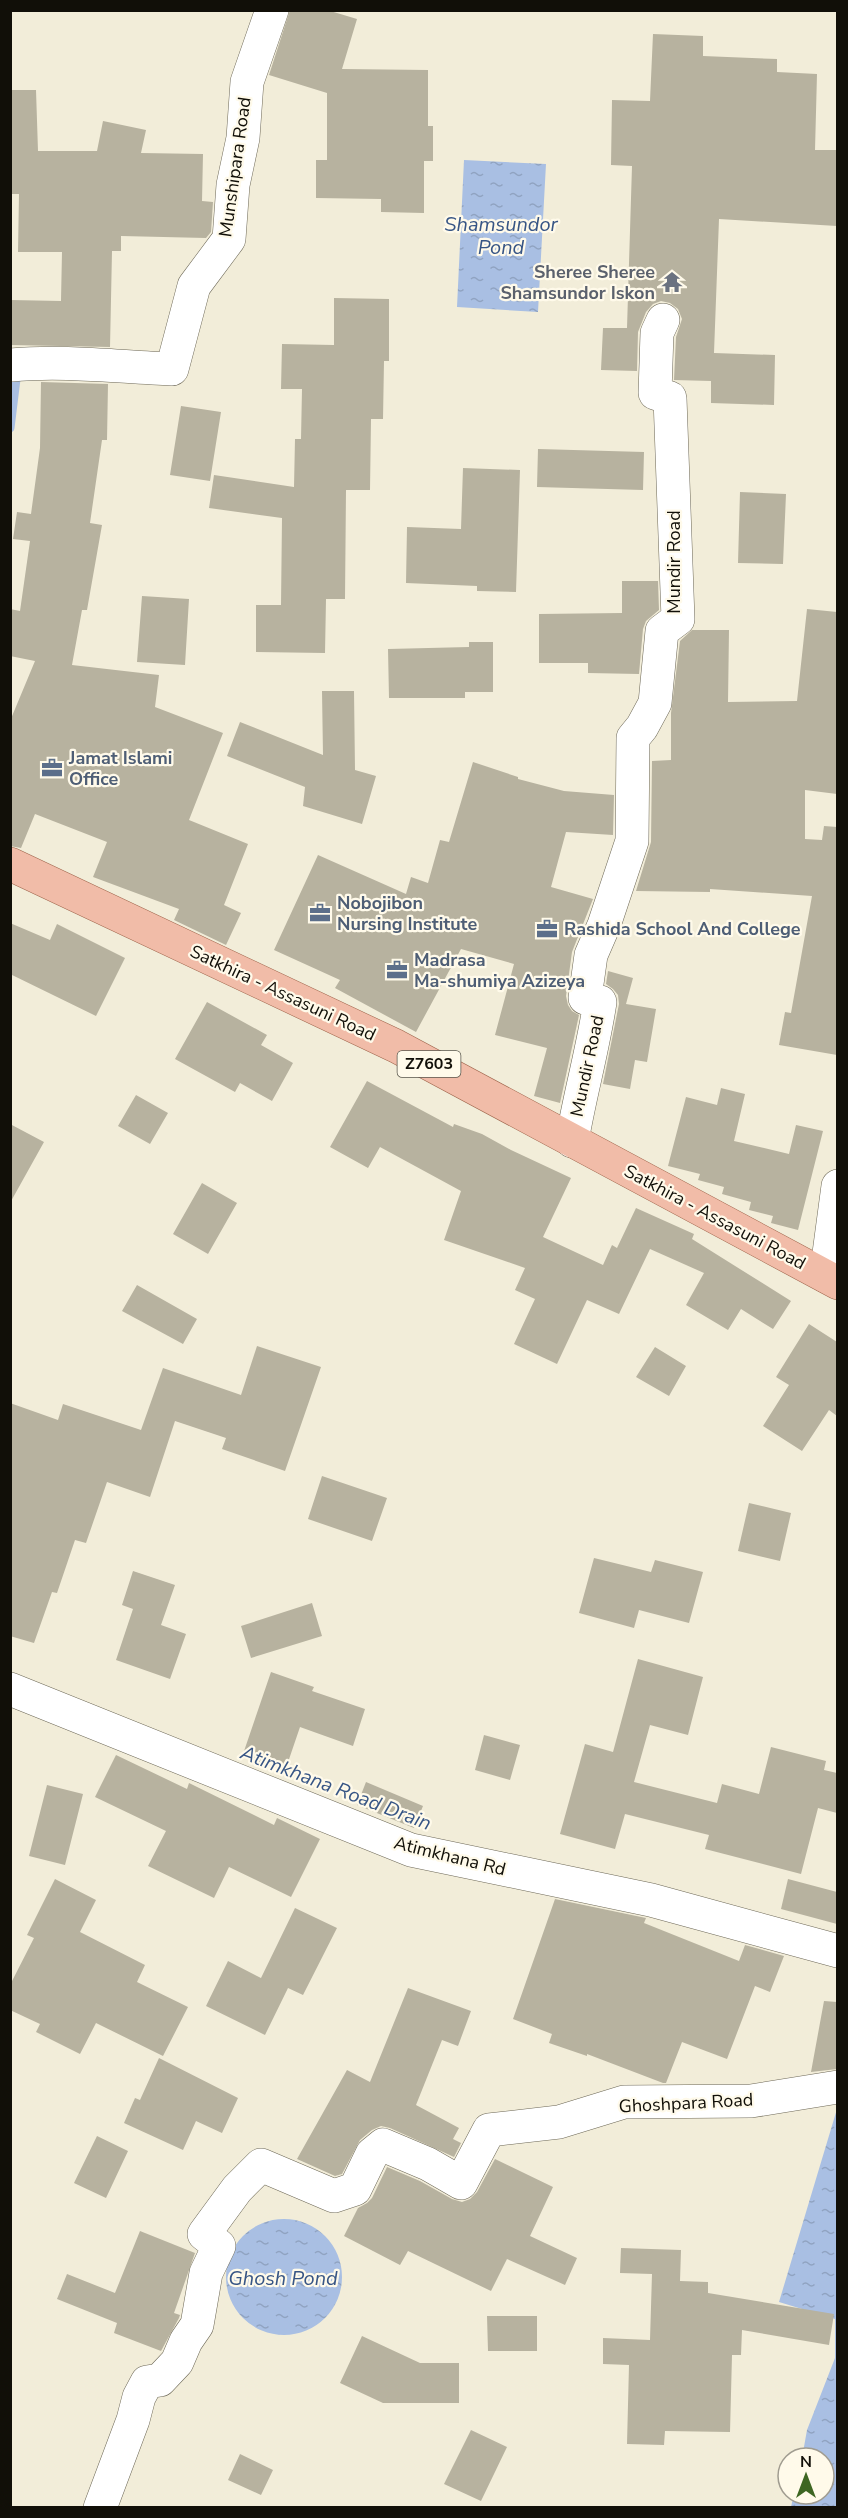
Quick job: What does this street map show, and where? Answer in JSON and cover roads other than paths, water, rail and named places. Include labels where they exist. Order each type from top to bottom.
[{"type":"main road","name":"Satkhira - Assasuni Road","points":[[10,864],[396,1046],[831,1280]]},
{"type":"street","name":"Munshipara Road","points":[[11,364],[48,362],[68,365],[172,369],[194,286],[230,239],[233,185],[243,138],[247,82],[272,10]]},
{"type":"street","name":"Mundir Road","points":[[572,1141],[581,1087],[594,1041],[600,1002],[585,998],[591,955],[604,925],[632,842],[633,738],[642,727],[654,704],[662,631],[678,619],[670,398],[655,393],[657,333],[663,320]]},
{"type":"street","points":[[10,370],[11,364]]},
{"type":"street","points":[[831,1280],[837,1186]]},
{"type":"street","name":"Atimkhana Rd","points":[[10,1689],[411,1850],[651,1900],[837,1951]]},
{"type":"street","name":"Ghoshpara Road","points":[[100,2508],[133,2420],[139,2397],[147,2382],[160,2380],[177,2362],[186,2341],[197,2325],[206,2273],[219,2246],[204,2234],[237,2189],[261,2165],[334,2196],[355,2189],[372,2154],[383,2145],[428,2164],[461,2183],[489,2130],[559,2122],[624,2102],[751,2101],[837,2087]]},
{"type":"water","name":"Shamsundor Pond","points":[[464,160],[546,164],[538,312],[457,307]]},
{"type":"water","points":[[837,2109],[837,2507],[791,2507],[836,2506],[836,2446],[804,2446],[807,2430],[835,2358],[835,2319],[779,2302]]},
{"type":"water","name":"Ghosh Pond","points":[[284,2219],[306,2223],[325,2236],[338,2255],[342,2277],[338,2299],[325,2318],[306,2331],[284,2335],[262,2331],[243,2318],[230,2299],[226,2277],[230,2255],[243,2236],[262,2223]]},
{"type":"waterway","points":[[10,428],[17,371]]},
{"type":"place","name":"Sheree Sheree Shamsundor Iskon","points":[[672,282]]},
{"type":"place","name":"Jamat Islami Office","points":[[52,768]]},
{"type":"place","name":"Nobojibon Nursing Institute","points":[[320,913]]},
{"type":"place","name":"Rashida School And College","points":[[547,929]]},
{"type":"place","name":"Madrasa Ma-shumiya Azizeya","points":[[397,970]]},
{"type":"water label","name":"Atimkhana Road Drain","points":[[336,1788]]}]
